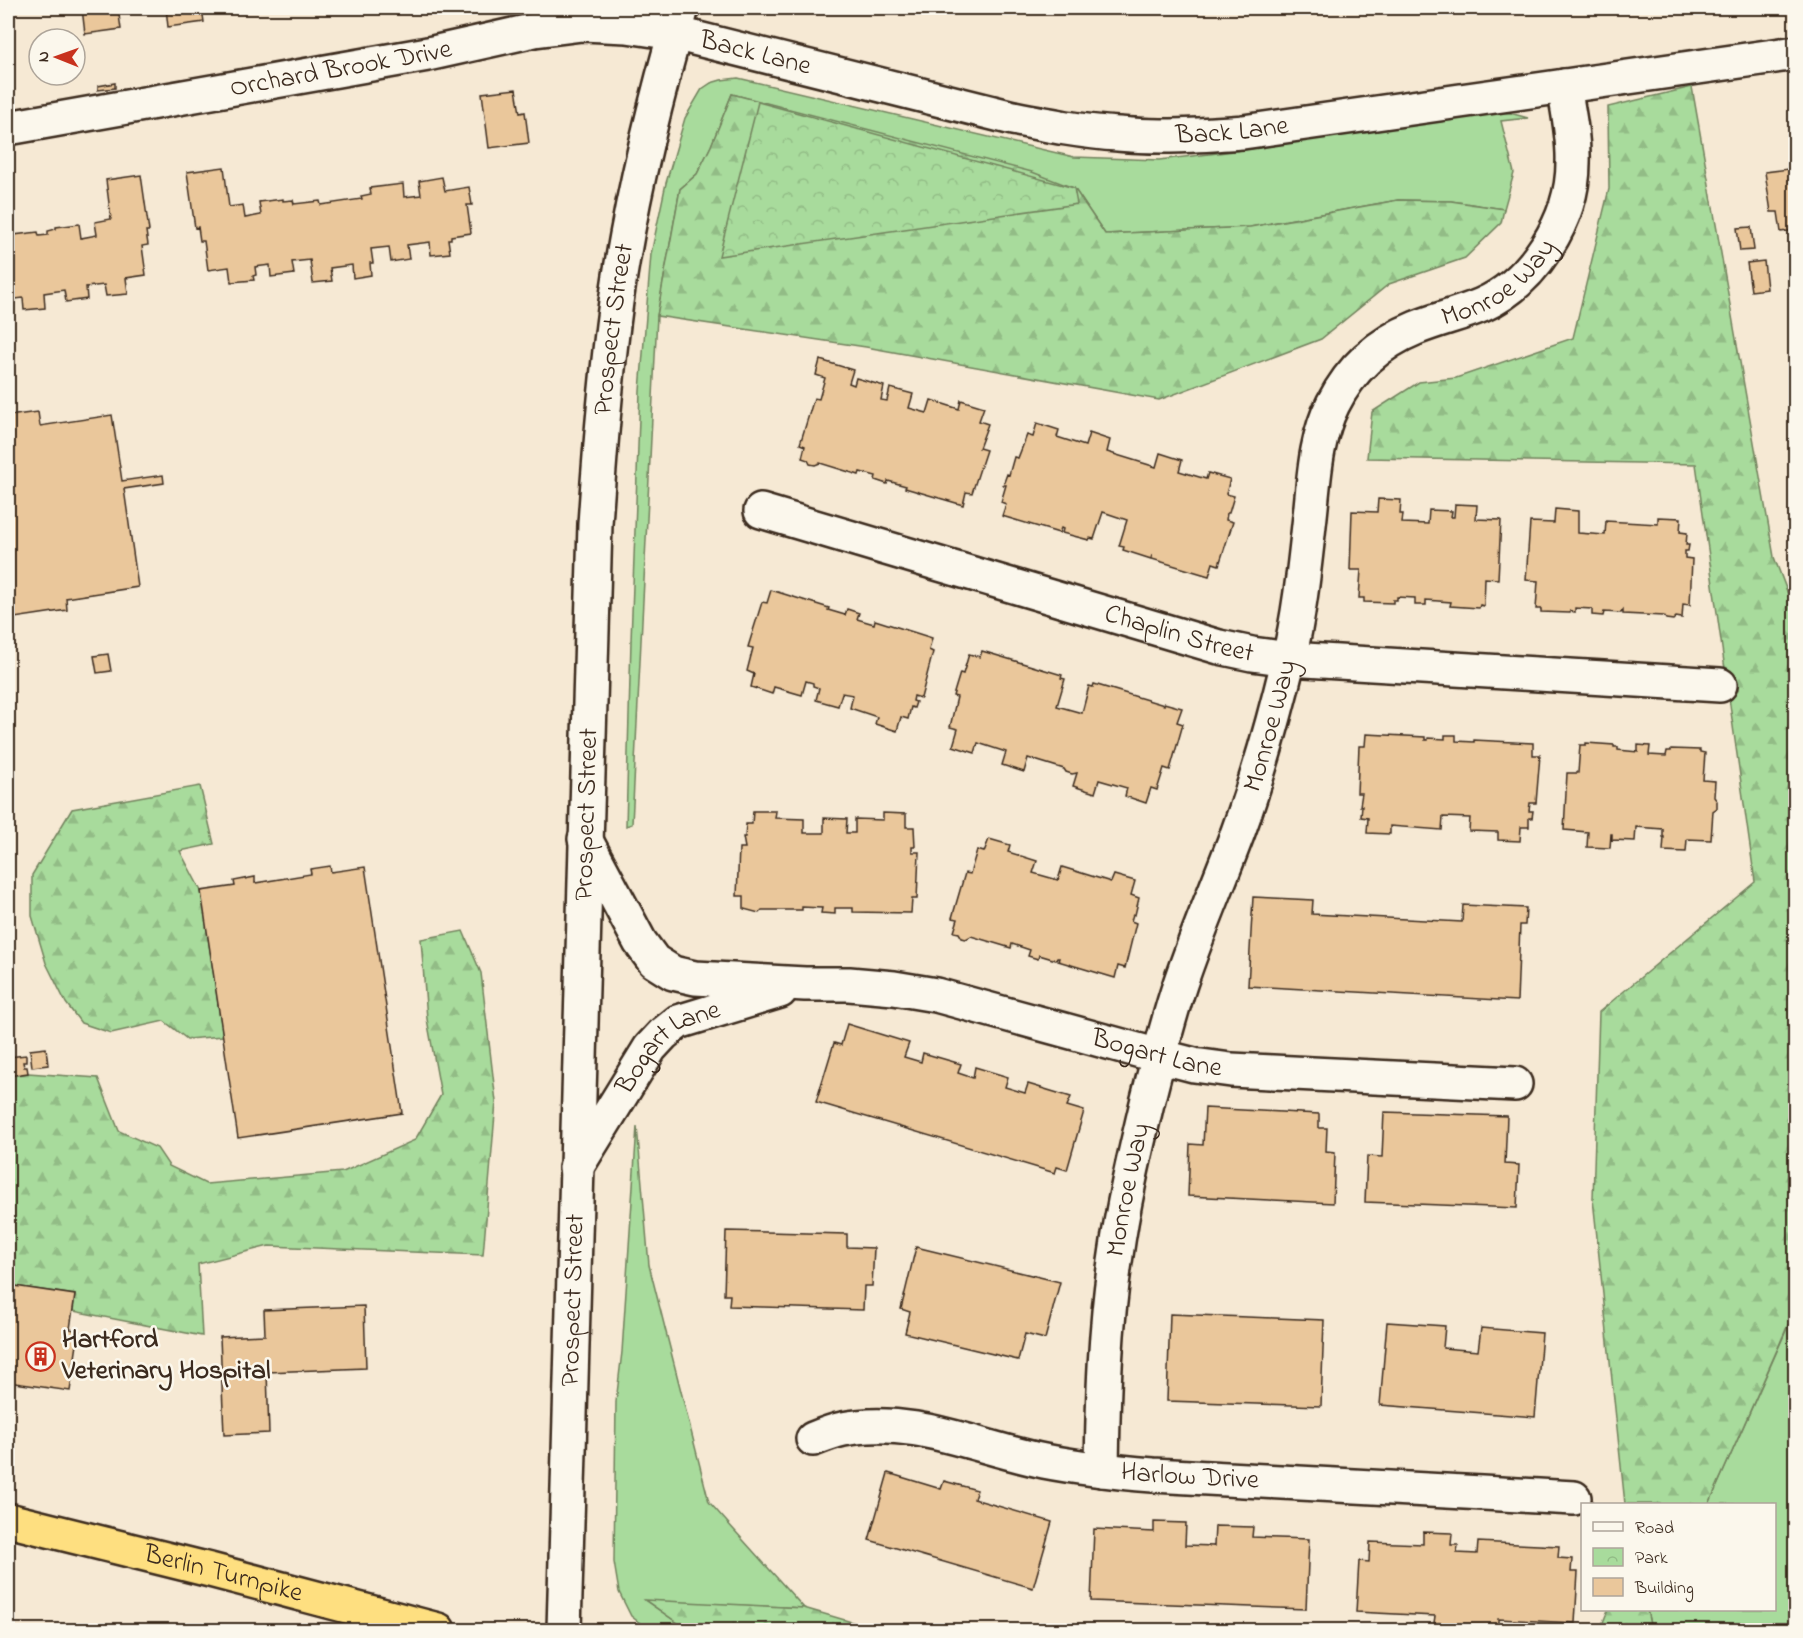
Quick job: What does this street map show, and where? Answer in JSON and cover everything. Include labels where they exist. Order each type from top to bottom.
[{"type":"highway","name":"Berlin Turnpike","points":[[8,1520],[438,1630]]},
{"type":"street","name":"Back Lane","points":[[678,20],[1013,118],[1069,129],[1118,134],[1177,136],[1243,132],[1796,52]]},
{"type":"street","name":"Orchard Brook Drive","points":[[8,128],[418,56],[535,30],[582,24],[627,26],[678,20]]},
{"type":"street","name":"Prospect Street","points":[[564,1630],[595,524],[608,375],[629,225],[678,20]]},
{"type":"street","name":"Monroe Way","points":[[1102,1470],[1108,1317],[1128,1186],[1159,1056],[1179,985],[1256,778],[1289,659],[1300,596],[1315,469],[1322,434],[1331,408],[1346,381],[1365,358],[1415,328],[1480,306],[1505,293],[1542,255],[1569,196],[1574,163],[1564,86]]},
{"type":"street","name":"Chaplin Street","points":[[761,511],[1219,647],[1252,654],[1289,659],[1719,685]]},
{"type":"street","name":"Bogart Lane","points":[[585,839],[640,942],[654,961],[672,973],[695,978],[861,985],[936,995],[1194,1065],[1231,1070],[1515,1084]]},
{"type":"street","name":"Bogart Lane","points":[[576,1168],[650,1048],[663,1034],[678,1022],[805,984]]},
{"type":"street","name":"Harlow Drive","points":[[813,1439],[842,1429],[874,1425],[913,1427],[1044,1461],[1102,1470],[1153,1475],[1574,1498]]},
{"type":"green space","points":[[738,78],[1074,157],[1159,160],[1243,150],[1497,112],[1528,118],[1501,121],[1514,173],[1504,209],[1451,201],[1398,200],[1250,227],[1105,234],[1074,188],[732,94],[697,174],[680,189],[657,316],[632,824],[626,826],[640,391],[651,254],[666,183],[685,118],[702,89],[711,83]]},
{"type":"green space","points":[[1692,87],[1774,557],[1796,615],[1795,1333],[1788,1325],[1709,1503],[1625,1503],[1593,1199],[1599,1012],[1755,882],[1696,464],[1367,458],[1372,412],[1419,382],[1456,378],[1573,338],[1609,189],[1608,107]]},
{"type":"green space","points":[[732,94],[1032,172],[1074,188],[1105,234],[1250,227],[1398,200],[1451,201],[1504,209],[1501,223],[1465,258],[1389,284],[1321,339],[1159,400],[866,347],[657,316],[680,189],[697,174]]},
{"type":"green space","points":[[758,102],[1074,188],[1077,204],[719,256]]},
{"type":"green space","points":[[200,786],[214,844],[180,851],[201,891],[223,1036],[187,1039],[164,1021],[111,1033],[81,1023],[66,1003],[46,963],[32,916],[32,875],[72,809]]},
{"type":"green space","points":[[463,931],[481,973],[496,1102],[483,1255],[269,1246],[198,1264],[202,1336],[73,1311],[75,1295],[8,1285],[8,1076],[28,1073],[98,1078],[119,1131],[157,1148],[169,1166],[206,1184],[343,1172],[415,1140],[441,1095],[427,1019],[421,939]]},
{"type":"green space","points":[[637,1126],[649,1265],[709,1502],[804,1608],[646,1601],[688,1630],[649,1630],[631,1616],[619,1592],[614,1562],[616,1402],[622,1352]]},
{"type":"green space","points":[[1789,1324],[1796,1333],[1795,1630],[1651,1630],[1647,1611],[1776,1611],[1776,1503],[1709,1503]]},
{"type":"green space","points":[[645,1600],[804,1608],[879,1630],[688,1630]]},
{"type":"green space","points":[[1608,1611],[1647,1611],[1651,1630],[1600,1630]]},
{"type":"building","points":[[82,8],[118,8],[121,29],[87,34],[87,27],[84,27]]},
{"type":"building","points":[[166,8],[202,8],[204,22],[168,27]]},
{"type":"building","points":[[115,83],[115,88],[98,90],[98,86]]},
{"type":"building","points":[[516,89],[520,113],[525,112],[529,143],[489,148],[482,93]]},
{"type":"building","points":[[224,167],[229,207],[243,205],[245,218],[261,215],[259,202],[283,199],[283,201],[293,200],[294,204],[320,201],[321,205],[362,199],[361,196],[371,194],[370,188],[403,184],[404,197],[421,195],[419,181],[442,177],[445,191],[469,187],[472,205],[467,205],[471,233],[451,236],[451,239],[448,239],[450,253],[431,255],[430,242],[407,245],[409,259],[391,262],[389,247],[371,249],[373,263],[370,263],[371,275],[353,278],[352,265],[330,268],[332,281],[313,283],[310,260],[292,262],[294,274],[271,277],[270,265],[255,267],[254,280],[231,282],[229,267],[208,270],[204,241],[200,241],[198,227],[195,228],[187,172]]},
{"type":"building","points":[[1796,168],[1796,230],[1781,232],[1778,212],[1771,212],[1765,172]]},
{"type":"building","points":[[141,175],[149,231],[146,231],[148,245],[142,246],[146,275],[126,278],[128,294],[106,296],[104,285],[86,287],[87,299],[66,302],[64,290],[44,293],[45,308],[24,310],[23,298],[8,300],[8,240],[15,239],[14,235],[38,232],[39,236],[48,235],[48,231],[56,227],[79,224],[81,238],[97,235],[95,222],[111,219],[106,180]]},
{"type":"building","points":[[1751,227],[1754,250],[1740,251],[1737,228]]},
{"type":"building","points":[[1764,261],[1767,289],[1751,291],[1747,263]]},
{"type":"building","points":[[820,360],[853,370],[849,383],[854,385],[856,378],[884,386],[881,400],[887,401],[890,388],[913,394],[909,408],[927,413],[931,400],[959,409],[961,400],[984,407],[979,421],[988,424],[979,448],[986,450],[972,493],[966,492],[963,505],[905,488],[906,486],[875,480],[876,476],[860,472],[859,475],[820,463],[810,464],[808,460],[802,458],[805,446],[800,444],[814,398],[819,399],[825,378],[816,375]]},
{"type":"building","points":[[38,412],[40,426],[112,415],[122,481],[163,475],[164,483],[124,489],[138,587],[66,598],[67,610],[8,619],[8,416]]},
{"type":"building","points":[[1037,423],[1059,430],[1057,437],[1085,446],[1089,433],[1110,440],[1107,452],[1156,467],[1160,453],[1182,460],[1179,471],[1206,479],[1208,473],[1230,479],[1226,494],[1234,496],[1226,520],[1233,522],[1219,565],[1213,563],[1209,576],[1152,559],[1152,555],[1151,559],[1123,550],[1124,547],[1119,546],[1127,520],[1103,512],[1094,539],[1089,540],[1062,533],[1061,528],[1059,533],[1002,516],[1006,504],[1001,502],[1006,485],[1003,485],[1007,474],[1009,475],[1014,457],[1018,458],[1027,435],[1033,437]]},
{"type":"building","points":[[1378,499],[1401,500],[1402,523],[1428,524],[1429,510],[1452,511],[1451,517],[1454,517],[1455,504],[1477,505],[1476,519],[1501,520],[1498,579],[1485,578],[1484,606],[1480,605],[1479,608],[1450,606],[1451,602],[1426,600],[1426,605],[1415,605],[1415,598],[1397,597],[1393,603],[1364,602],[1364,598],[1359,598],[1361,570],[1350,570],[1352,511],[1377,512]]},
{"type":"building","points":[[1555,509],[1578,511],[1578,533],[1605,535],[1606,521],[1658,524],[1658,517],[1681,518],[1680,532],[1687,533],[1686,545],[1689,545],[1688,551],[1685,551],[1685,558],[1692,559],[1690,605],[1683,604],[1682,618],[1676,617],[1673,620],[1666,619],[1664,616],[1623,614],[1623,610],[1621,613],[1604,612],[1603,616],[1592,615],[1592,609],[1575,608],[1575,612],[1570,611],[1570,613],[1541,612],[1541,609],[1536,609],[1538,581],[1526,580],[1530,522],[1554,523]]},
{"type":"building","points":[[771,590],[845,615],[847,609],[859,613],[857,619],[874,624],[875,620],[932,638],[929,650],[933,652],[921,698],[914,696],[913,701],[916,702],[914,708],[911,707],[908,719],[901,717],[897,731],[875,724],[877,717],[850,708],[853,695],[842,693],[838,706],[816,700],[819,688],[806,681],[802,695],[774,687],[772,694],[751,687],[754,674],[747,671],[753,648],[748,647],[762,602],[767,603]]},
{"type":"building","points":[[982,651],[1062,675],[1061,678],[1065,679],[1057,706],[1082,713],[1089,686],[1093,687],[1094,684],[1164,705],[1164,703],[1182,708],[1177,722],[1183,724],[1170,770],[1164,768],[1157,790],[1151,788],[1146,803],[1125,796],[1127,788],[1099,780],[1095,793],[1073,786],[1077,773],[1072,774],[1064,769],[1028,758],[1024,772],[1002,765],[1006,752],[978,743],[975,753],[953,746],[958,729],[950,727],[957,697],[953,696],[960,673],[963,674],[969,654],[980,657]]},
{"type":"building","points":[[108,654],[111,671],[97,673],[94,656]]},
{"type":"building","points":[[1366,734],[1425,737],[1425,740],[1428,738],[1445,739],[1445,735],[1456,735],[1456,741],[1533,743],[1533,755],[1540,755],[1536,803],[1530,803],[1529,811],[1533,811],[1532,818],[1529,818],[1529,827],[1521,827],[1520,841],[1498,840],[1498,832],[1469,831],[1470,818],[1443,817],[1442,830],[1390,826],[1390,834],[1367,833],[1368,818],[1361,817],[1362,793],[1357,793],[1359,746],[1365,746]]},
{"type":"building","points":[[1586,743],[1614,745],[1618,747],[1618,750],[1638,752],[1638,745],[1650,746],[1649,755],[1666,756],[1667,751],[1671,749],[1700,750],[1705,753],[1703,780],[1715,781],[1714,797],[1717,801],[1717,808],[1713,811],[1711,840],[1687,839],[1686,852],[1663,851],[1663,829],[1636,827],[1635,841],[1612,840],[1611,834],[1610,848],[1587,847],[1588,832],[1564,830],[1567,773],[1578,773],[1580,745],[1586,745]]},
{"type":"building","points":[[753,811],[776,811],[775,818],[804,819],[804,833],[824,833],[824,818],[847,819],[846,833],[855,833],[855,819],[883,820],[883,813],[906,814],[906,827],[914,827],[915,847],[912,847],[912,852],[919,852],[917,899],[912,899],[911,913],[853,912],[853,908],[835,908],[835,914],[821,913],[822,908],[802,907],[802,910],[762,910],[759,913],[744,909],[744,896],[737,896],[739,848],[745,848],[743,837],[745,837],[746,824],[752,824]]},
{"type":"building","points":[[989,839],[1010,845],[1008,852],[1037,861],[1033,873],[1058,880],[1062,867],[1111,882],[1114,875],[1135,881],[1131,895],[1139,898],[1135,915],[1133,914],[1131,921],[1136,923],[1125,968],[1118,966],[1115,978],[1058,961],[1059,958],[1056,960],[1039,955],[1038,959],[1028,956],[1030,950],[1012,944],[1011,948],[971,936],[966,939],[954,932],[958,919],[952,918],[965,873],[970,874],[977,850],[984,852]]},
{"type":"building","points":[[330,866],[331,872],[365,867],[402,1113],[238,1138],[201,891],[235,886],[234,881],[255,877],[255,883],[311,874],[310,869]]},
{"type":"building","points":[[1253,897],[1313,900],[1312,914],[1462,922],[1463,905],[1526,908],[1525,925],[1520,925],[1517,1001],[1248,986]]},
{"type":"building","points":[[847,1024],[909,1043],[904,1057],[921,1062],[923,1053],[961,1064],[958,1073],[973,1078],[975,1067],[1008,1077],[1005,1087],[1025,1093],[1028,1084],[1071,1097],[1067,1106],[1084,1111],[1067,1170],[1057,1167],[1055,1173],[816,1102],[834,1043],[841,1045]]},
{"type":"building","points":[[46,1048],[48,1065],[32,1067],[30,1050]]},
{"type":"building","points":[[26,1055],[26,1062],[23,1062],[28,1073],[8,1076],[8,1057]]},
{"type":"building","points":[[1205,1108],[1319,1114],[1319,1128],[1327,1128],[1326,1151],[1335,1152],[1333,1203],[1188,1196],[1190,1144],[1203,1145]]},
{"type":"building","points":[[1384,1112],[1507,1116],[1505,1164],[1519,1165],[1517,1208],[1365,1202],[1367,1156],[1382,1157]]},
{"type":"building","points":[[726,1231],[847,1234],[847,1247],[874,1248],[872,1286],[864,1286],[863,1310],[729,1306],[730,1295],[724,1295]]},
{"type":"building","points":[[916,1247],[1060,1282],[1045,1339],[1025,1334],[1018,1360],[905,1333],[910,1312],[901,1309]]},
{"type":"building","name":"Hartford Veterinary Hospital","points":[[8,1285],[75,1295],[70,1329],[79,1331],[70,1391],[8,1382]]},
{"type":"building","points":[[364,1306],[366,1368],[267,1372],[269,1433],[224,1435],[220,1337],[265,1335],[264,1310]]},
{"type":"building","points":[[1170,1314],[1324,1320],[1321,1406],[1167,1401]]},
{"type":"building","points":[[1387,1322],[1445,1326],[1443,1348],[1478,1351],[1481,1328],[1542,1333],[1535,1417],[1380,1405]]},
{"type":"building","points":[[888,1473],[941,1489],[944,1481],[977,1490],[974,1499],[1052,1522],[1033,1588],[869,1540]]},
{"type":"building","points":[[1154,1522],[1186,1523],[1185,1545],[1214,1546],[1215,1526],[1253,1527],[1252,1537],[1309,1539],[1306,1609],[1091,1601],[1094,1529],[1154,1532]]},
{"type":"building","points":[[1423,1532],[1452,1533],[1451,1545],[1458,1545],[1457,1553],[1477,1554],[1478,1542],[1559,1546],[1558,1558],[1572,1559],[1571,1572],[1578,1572],[1575,1623],[1498,1619],[1498,1626],[1434,1623],[1435,1616],[1356,1612],[1359,1561],[1369,1562],[1370,1542],[1423,1544]]},
{"type":"place","name":"Hartford Veterinary Hospital","points":[[41,1356]]}]
